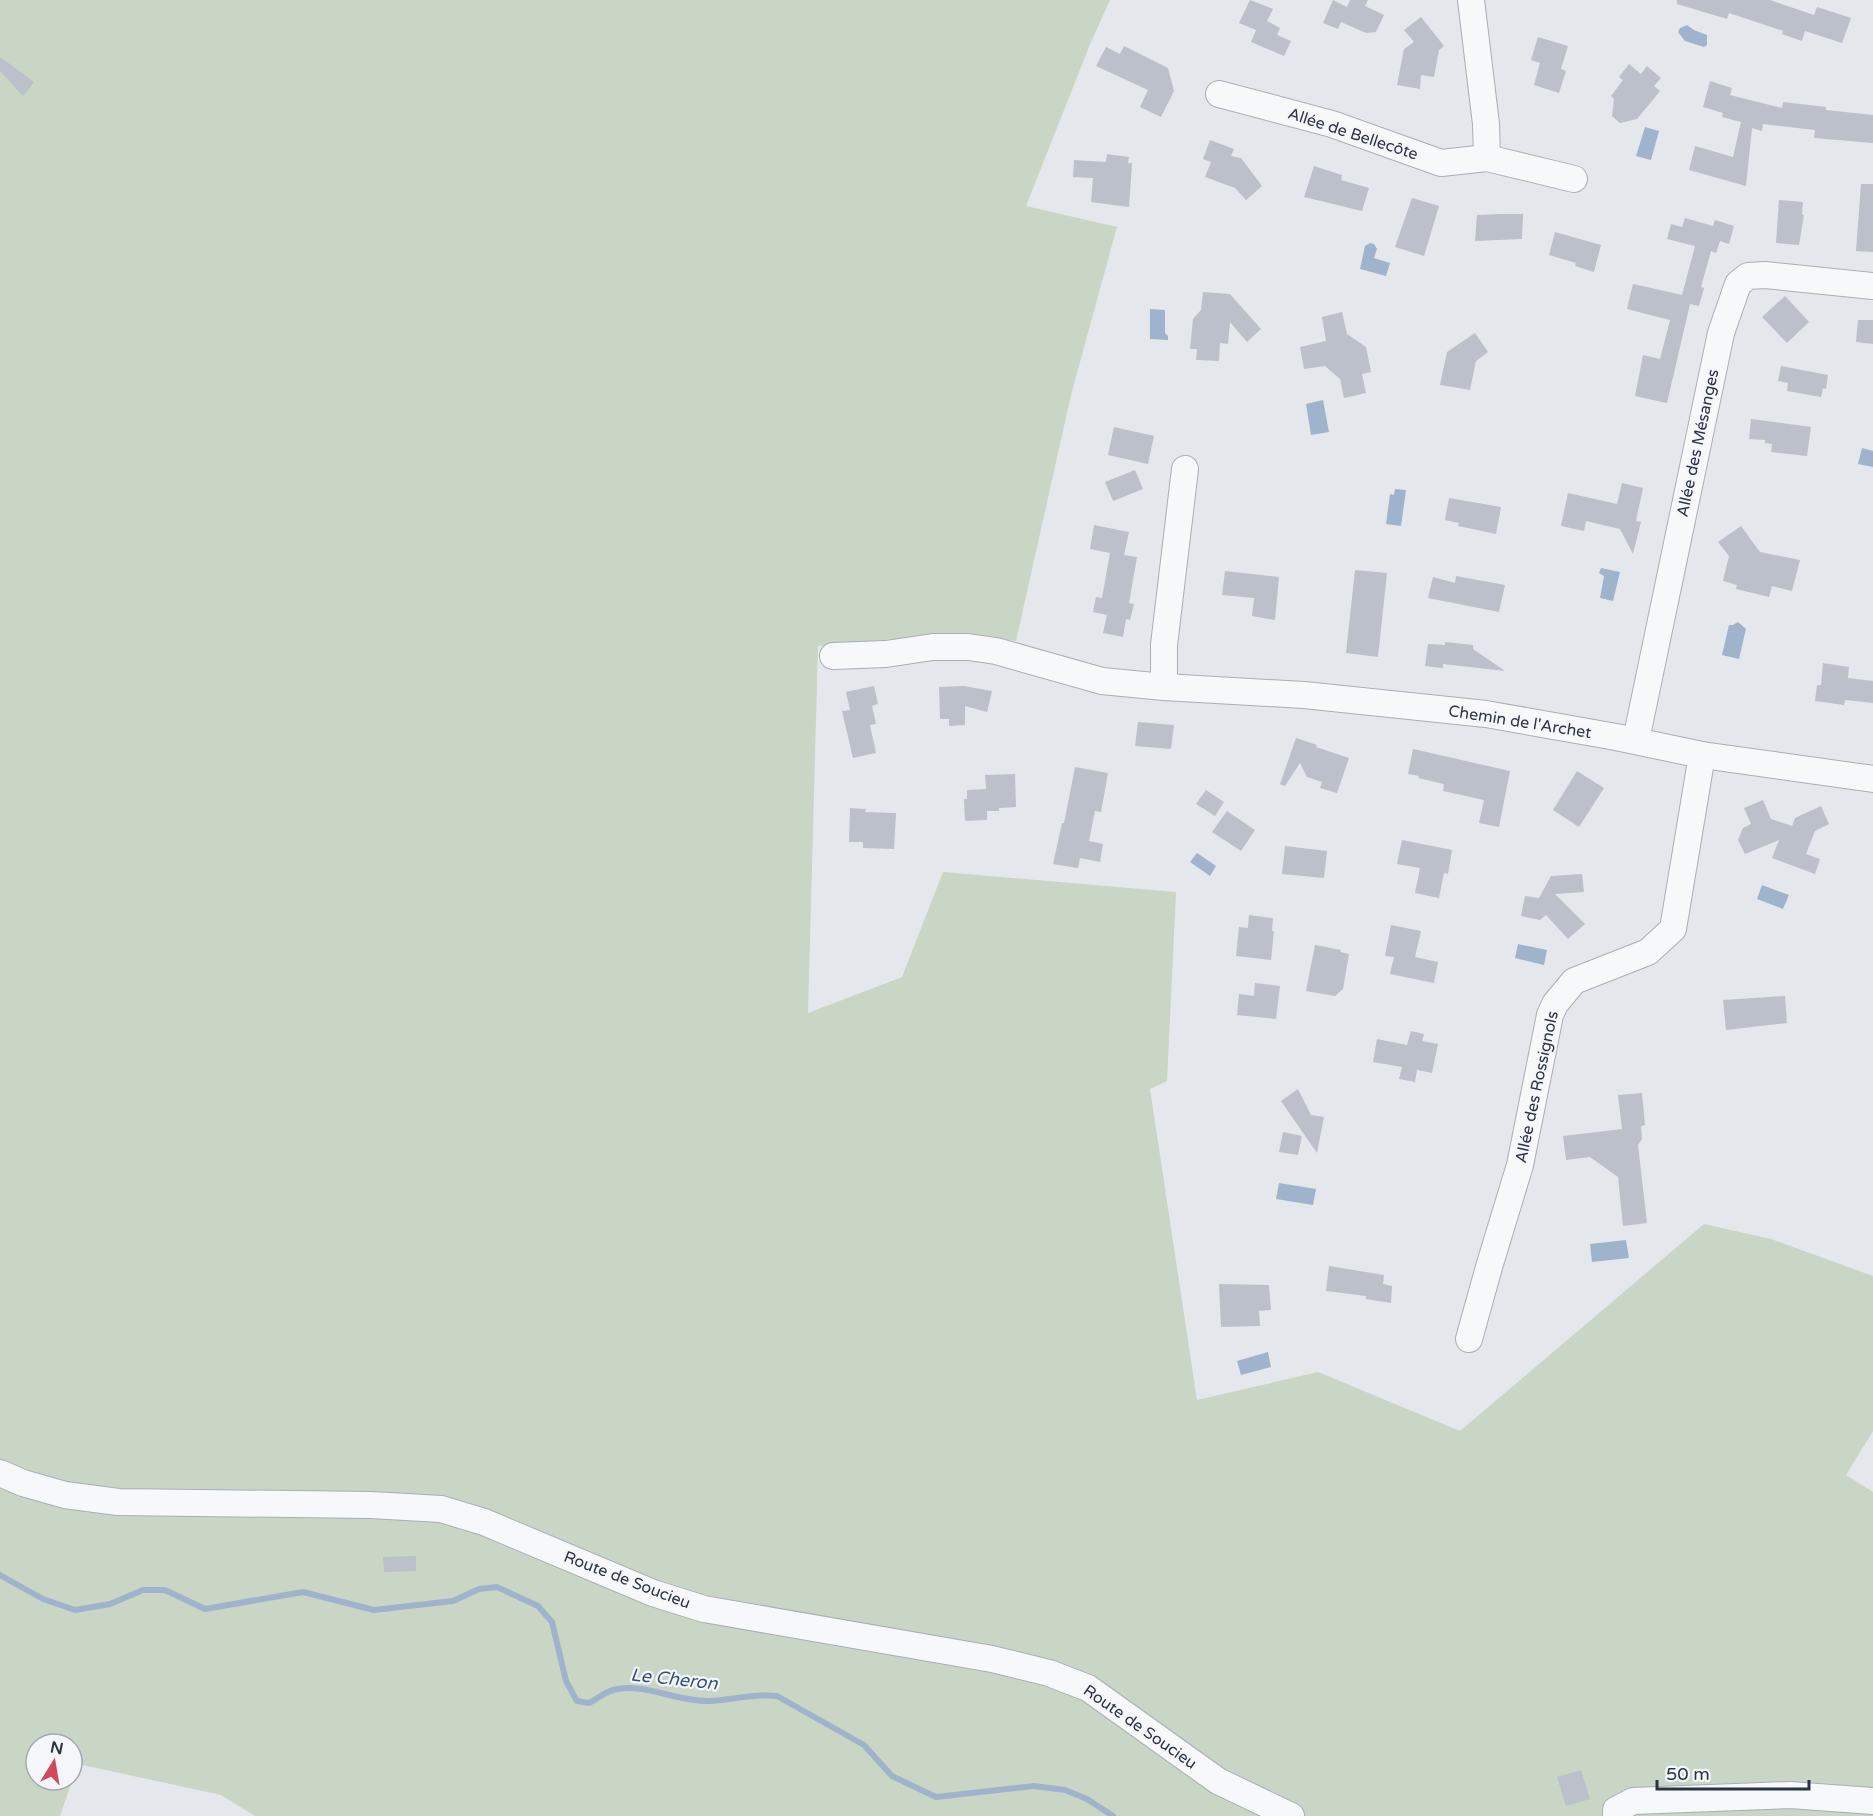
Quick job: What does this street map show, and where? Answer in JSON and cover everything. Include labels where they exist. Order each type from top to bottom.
[{"type":"street","points":[[1471,0],[1486,124],[1487,158]]},
{"type":"street","name":"Allée de Bellecôte","points":[[1219,94],[1332,124],[1441,163],[1487,158],[1574,179]]},
{"type":"street","name":"Allée des Mésanges","points":[[1636,741],[1721,333],[1738,284],[1748,276],[1765,275],[1873,286]]},
{"type":"street","points":[[1164,687],[1164,645],[1185,469]]},
{"type":"street","name":"Chemin de l'Archet","points":[[833,656],[968,647],[996,651],[1102,681],[1164,687],[1304,694],[1486,714],[1702,755],[1873,779]]},
{"type":"street","name":"Allée des Rossignols","points":[[1469,1339],[1520,1165],[1550,1015],[1555,1004],[1574,981],[1648,952],[1673,929],[1702,755]]},
{"type":"street","name":"Route de Soucieu","points":[[0,1473],[23,1483],[65,1495],[118,1502],[371,1505],[441,1509],[484,1522],[653,1593],[704,1609],[992,1659],[1049,1673],[1088,1689],[1218,1781],[1291,1816]]},
{"type":"street","points":[[1616,1816],[1616,1810],[1633,1801],[1790,1796],[1873,1801]]},
{"type":"green space","points":[[0,0],[1110,0],[1026,206],[1117,227],[1071,395],[1016,641],[963,633],[818,646],[808,1013],[902,977],[943,872],[1176,892],[1167,1081],[1150,1089],[1197,1400],[1318,1372],[1460,1431],[1704,1224],[1771,1239],[1873,1276],[1873,1431],[1846,1475],[1873,1492],[1873,1816],[255,1816],[221,1795],[84,1765],[84,1732],[24,1732],[24,1792],[68,1792],[60,1816],[0,1816]]},
{"type":"water","points":[[1687,25],[1707,35],[1707,45],[1704,47],[1685,41],[1678,32],[1680,28]]},
{"type":"water","points":[[1645,127],[1659,131],[1651,160],[1636,156]]},
{"type":"water","points":[[1370,243],[1374,244],[1377,249],[1374,258],[1390,263],[1386,276],[1360,269],[1365,246]]},
{"type":"water","points":[[1150,309],[1165,310],[1165,333],[1168,340],[1150,339]]},
{"type":"water","points":[[1323,400],[1329,432],[1311,435],[1306,404]]},
{"type":"water","points":[[1862,448],[1873,451],[1873,467],[1858,464]]},
{"type":"water","points":[[1395,489],[1406,490],[1401,526],[1386,524],[1390,494],[1394,495]]},
{"type":"water","points":[[1601,568],[1620,572],[1613,601],[1600,598],[1604,576],[1599,573]]},
{"type":"water","points":[[1738,622],[1746,629],[1739,659],[1722,655],[1729,625]]},
{"type":"water","points":[[1197,853],[1216,866],[1210,876],[1190,862]]},
{"type":"water","points":[[1762,885],[1789,895],[1783,909],[1757,899]]},
{"type":"water","points":[[1518,944],[1547,950],[1544,965],[1515,958]]},
{"type":"water","points":[[1279,1183],[1316,1189],[1313,1205],[1276,1199]]},
{"type":"water","points":[[1626,1240],[1629,1258],[1592,1262],[1590,1244]]},
{"type":"water","points":[[1268,1352],[1271,1367],[1241,1375],[1237,1361]]},
{"type":"building","points":[[1250,0],[1273,9],[1267,21],[1280,28],[1277,35],[1291,41],[1284,56],[1251,42],[1256,30],[1239,23]]},
{"type":"building","points":[[1333,0],[1347,7],[1350,0],[1368,0],[1365,6],[1384,15],[1376,32],[1366,33],[1341,22],[1338,29],[1323,23]]},
{"type":"building","points":[[1677,0],[1770,0],[1814,15],[1817,7],[1851,18],[1842,43],[1805,31],[1802,41],[1782,34],[1783,31],[1729,13],[1727,19],[1677,4]]},
{"type":"building","points":[[1421,17],[1444,46],[1439,50],[1434,77],[1421,75],[1420,89],[1397,85],[1404,49],[1414,42],[1404,30]]},
{"type":"building","points":[[1538,37],[1568,46],[1561,69],[1566,71],[1559,93],[1534,85],[1540,63],[1531,60]]},
{"type":"building","points":[[1124,46],[1168,68],[1174,91],[1161,117],[1140,107],[1148,90],[1096,66],[1106,47],[1120,54]]},
{"type":"building","points":[[0,57],[34,82],[23,96],[0,71]]},
{"type":"building","points":[[1629,64],[1641,74],[1647,66],[1661,78],[1654,86],[1660,91],[1637,119],[1620,123],[1612,116],[1614,99],[1611,96],[1623,80],[1619,77]]},
{"type":"building","points":[[1710,81],[1732,88],[1730,95],[1782,108],[1783,102],[1873,115],[1873,143],[1814,138],[1815,130],[1763,124],[1762,131],[1752,128],[1746,186],[1689,170],[1695,146],[1733,157],[1741,122],[1722,117],[1723,113],[1703,107]]},
{"type":"building","points":[[1210,140],[1234,149],[1231,156],[1241,158],[1262,186],[1246,200],[1235,188],[1205,177],[1211,162],[1203,159]]},
{"type":"building","points":[[1107,154],[1129,157],[1128,163],[1132,163],[1129,207],[1091,202],[1093,178],[1073,177],[1074,160],[1106,162]]},
{"type":"building","points":[[1314,166],[1342,175],[1341,180],[1369,188],[1362,211],[1304,197]]},
{"type":"building","points":[[1861,184],[1873,184],[1873,252],[1856,251]]},
{"type":"building","points":[[1412,198],[1439,206],[1424,256],[1395,247]]},
{"type":"building","points":[[1779,200],[1803,202],[1802,214],[1804,215],[1799,245],[1776,243]]},
{"type":"building","points":[[1523,214],[1522,239],[1475,241],[1477,215]]},
{"type":"building","points":[[1685,218],[1713,226],[1715,220],[1734,226],[1729,244],[1720,241],[1716,253],[1711,251],[1701,287],[1704,288],[1699,306],[1690,304],[1667,403],[1635,396],[1643,355],[1660,359],[1670,320],[1627,309],[1633,284],[1682,295],[1695,246],[1667,239],[1671,224],[1682,227]]},
{"type":"building","points":[[1555,232],[1601,245],[1594,272],[1575,266],[1576,263],[1549,255]]},
{"type":"building","points":[[1203,292],[1230,294],[1261,329],[1247,342],[1230,322],[1228,344],[1220,343],[1219,361],[1196,360],[1197,349],[1190,349],[1193,319],[1201,310]]},
{"type":"building","points":[[1785,296],[1809,322],[1787,343],[1762,317]]},
{"type":"building","points":[[1342,312],[1347,334],[1366,347],[1371,372],[1362,374],[1366,393],[1344,398],[1340,379],[1325,366],[1304,369],[1300,347],[1326,341],[1322,317]]},
{"type":"building","points":[[1858,320],[1873,320],[1873,344],[1856,342]]},
{"type":"building","points":[[1475,333],[1488,352],[1476,361],[1470,390],[1440,385],[1447,352]]},
{"type":"building","points":[[1781,366],[1828,375],[1826,389],[1823,388],[1821,397],[1787,391],[1788,383],[1778,381]]},
{"type":"building","points":[[1751,419],[1811,427],[1807,456],[1771,452],[1772,444],[1765,443],[1765,440],[1749,439]]},
{"type":"building","points":[[1114,427],[1154,436],[1148,464],[1108,455]]},
{"type":"building","points":[[1135,470],[1143,489],[1113,501],[1105,482]]},
{"type":"building","points":[[1622,483],[1643,488],[1636,521],[1641,522],[1633,554],[1620,529],[1586,521],[1584,531],[1561,526],[1568,493],[1617,504]]},
{"type":"building","points":[[1449,498],[1501,507],[1496,534],[1458,526],[1459,523],[1445,520]]},
{"type":"building","points":[[1094,525],[1129,532],[1124,555],[1137,557],[1129,603],[1134,604],[1130,620],[1126,619],[1123,637],[1103,633],[1107,615],[1093,612],[1096,597],[1102,598],[1110,553],[1090,549]]},
{"type":"building","points":[[1741,526],[1760,552],[1800,560],[1792,591],[1772,586],[1769,597],[1736,589],[1737,585],[1723,581],[1729,556],[1718,542]]},
{"type":"building","points":[[1355,570],[1387,573],[1378,657],[1346,653]]},
{"type":"building","points":[[1225,571],[1279,577],[1275,620],[1252,616],[1254,598],[1222,595]]},
{"type":"building","points":[[1456,576],[1505,585],[1499,612],[1428,598],[1433,577],[1455,583]]},
{"type":"building","points":[[1445,642],[1473,645],[1473,649],[1505,671],[1443,664],[1443,668],[1425,666],[1428,644],[1445,645]]},
{"type":"building","points":[[1823,663],[1849,667],[1848,678],[1873,681],[1873,703],[1845,700],[1844,705],[1815,701],[1817,685],[1821,685]]},
{"type":"building","points":[[874,686],[878,704],[872,706],[876,724],[870,725],[876,753],[853,758],[842,711],[850,710],[846,692]]},
{"type":"building","points":[[964,686],[992,691],[987,712],[965,706],[965,725],[949,726],[949,719],[940,719],[939,687]]},
{"type":"building","points":[[1138,722],[1174,725],[1171,749],[1135,746]]},
{"type":"building","points":[[1296,738],[1349,758],[1337,793],[1320,788],[1322,782],[1307,777],[1300,763],[1285,786],[1280,784]]},
{"type":"building","points":[[1413,749],[1510,771],[1499,827],[1479,823],[1484,800],[1443,791],[1444,784],[1408,774]]},
{"type":"building","points":[[1075,767],[1108,773],[1101,812],[1095,811],[1089,841],[1103,844],[1100,862],[1080,858],[1078,868],[1053,864]]},
{"type":"building","points":[[1577,771],[1604,788],[1579,827],[1553,810]]},
{"type":"building","points":[[1015,774],[1016,807],[987,811],[987,820],[965,821],[964,799],[967,799],[967,790],[986,789],[985,775]]},
{"type":"building","points":[[1206,790],[1224,802],[1215,816],[1196,804]]},
{"type":"building","points":[[1763,800],[1771,819],[1792,826],[1795,818],[1821,806],[1829,824],[1815,831],[1806,854],[1820,859],[1815,874],[1772,858],[1779,840],[1745,854],[1738,840],[1743,828],[1751,824],[1744,808]]},
{"type":"building","points":[[850,808],[866,809],[865,812],[896,813],[894,849],[863,848],[863,842],[849,842]]},
{"type":"building","points":[[1227,811],[1255,830],[1241,851],[1212,832]]},
{"type":"building","points":[[1402,840],[1452,850],[1448,874],[1444,873],[1439,898],[1415,893],[1420,868],[1397,864]]},
{"type":"building","points":[[1285,846],[1327,851],[1324,878],[1282,874]]},
{"type":"building","points":[[1582,874],[1584,892],[1555,894],[1585,924],[1568,939],[1546,915],[1540,920],[1521,916],[1525,896],[1539,898],[1551,876]]},
{"type":"building","points":[[1249,915],[1273,918],[1271,960],[1236,956],[1239,927],[1248,928]]},
{"type":"building","points":[[1391,925],[1421,931],[1415,957],[1438,962],[1434,983],[1390,974],[1394,957],[1385,956]]},
{"type":"building","points":[[1315,945],[1341,950],[1340,952],[1349,954],[1343,989],[1335,996],[1306,991]]},
{"type":"building","points":[[1255,983],[1280,986],[1276,1019],[1237,1015],[1239,994],[1254,996]]},
{"type":"building","points":[[1785,996],[1787,1023],[1726,1030],[1723,1000]]},
{"type":"building","points":[[1411,1031],[1424,1034],[1422,1041],[1438,1044],[1432,1073],[1417,1070],[1415,1082],[1399,1079],[1402,1067],[1373,1062],[1377,1039],[1407,1045]]},
{"type":"building","points":[[1298,1089],[1311,1115],[1324,1117],[1317,1153],[1281,1101]]},
{"type":"building","points":[[1642,1093],[1645,1125],[1641,1126],[1642,1139],[1638,1145],[1647,1223],[1623,1226],[1618,1177],[1590,1157],[1566,1160],[1563,1136],[1622,1129],[1618,1095]]},
{"type":"building","points":[[1283,1132],[1302,1136],[1298,1155],[1279,1152]]},
{"type":"building","points":[[1329,1266],[1384,1275],[1383,1284],[1392,1286],[1391,1303],[1366,1299],[1366,1296],[1326,1291]]},
{"type":"building","points":[[1219,1284],[1269,1285],[1271,1310],[1259,1311],[1260,1326],[1221,1327]]},
{"type":"building","points":[[416,1556],[416,1571],[384,1572],[383,1557]]},
{"type":"building","points":[[1581,1770],[1590,1799],[1566,1806],[1557,1777]]},
{"type":"waterway","name":"Le Cheron","points":[[0,1575],[43,1599],[75,1610],[110,1604],[143,1590],[165,1590],[205,1609],[303,1592],[374,1610],[453,1601],[479,1589],[497,1587],[538,1606],[552,1622],[566,1681],[577,1701],[589,1703],[610,1691],[625,1688],[637,1688],[685,1699],[709,1701],[760,1695],[777,1696],[864,1745],[892,1776],[936,1797],[1034,1786],[1065,1790],[1087,1799],[1113,1816]]}]
